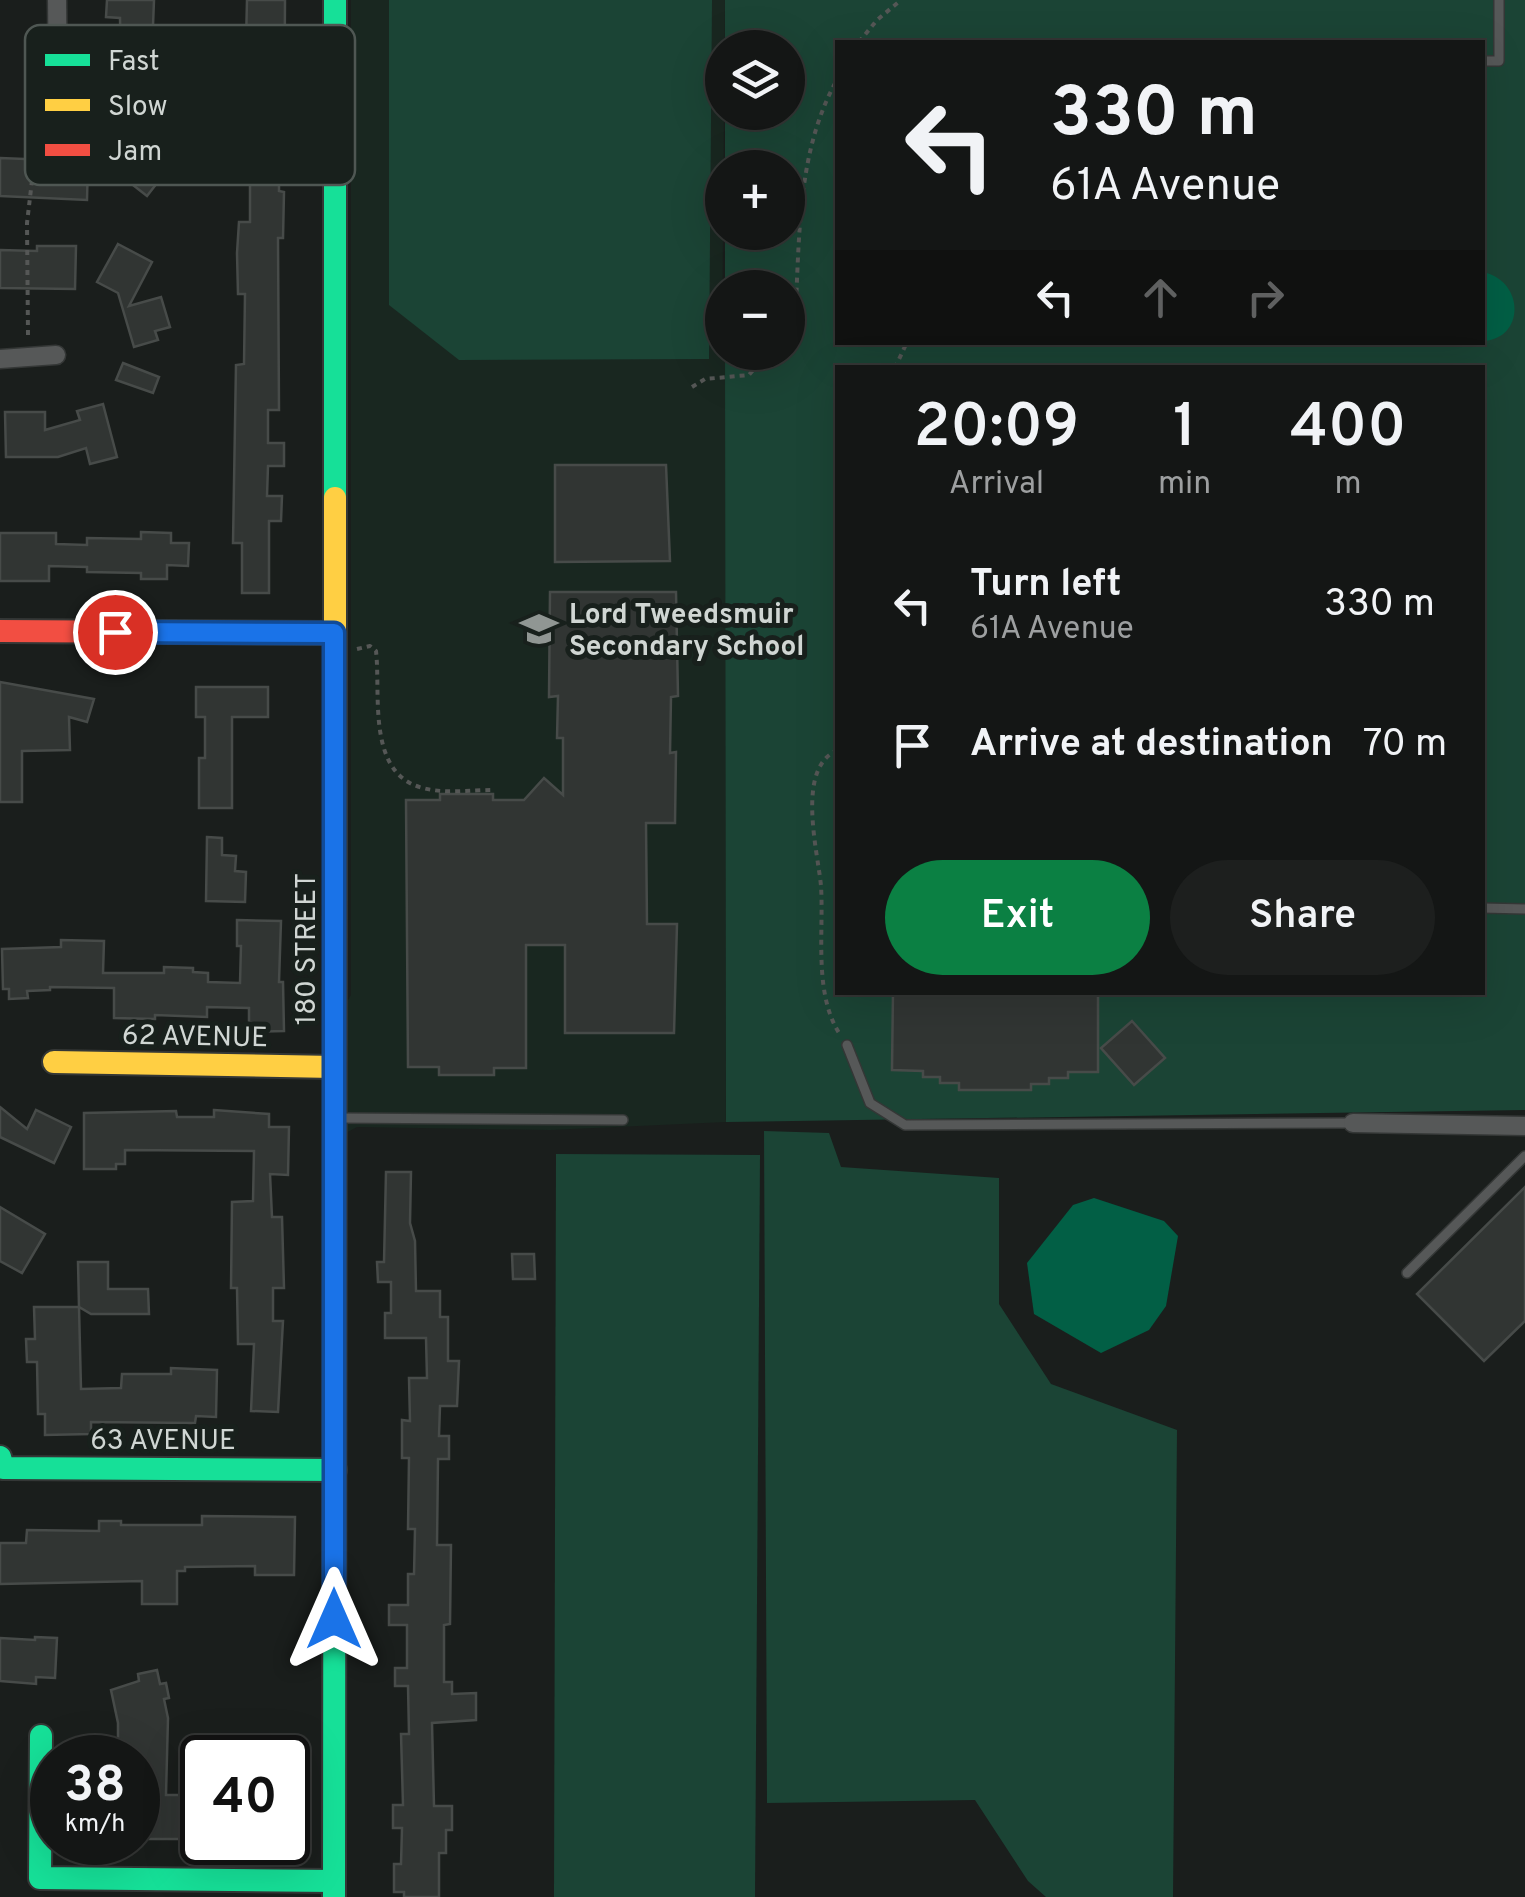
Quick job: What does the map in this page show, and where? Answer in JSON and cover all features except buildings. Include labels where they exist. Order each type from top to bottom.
[{"type":"street","points":[[57,0],[57,25]]},
{"type":"street","name":"180 STREET","points":[[335,0],[335,25]]},
{"type":"street","name":"180 STREET","points":[[334,1889],[335,185]]},
{"type":"street","points":[[0,359],[56,355]]},
{"type":"street","points":[[0,630],[334,633]]},
{"type":"street","name":"62 AVENUE","points":[[54,1062],[334,1067]]},
{"type":"street","points":[[1353,1123],[1525,1126]]},
{"type":"street","name":"63 AVENUE","points":[[0,1457],[3,1468],[335,1470]]},
{"type":"street","points":[[40,1865],[40,1878],[334,1889]]},
{"type":"lane","points":[[1485,60],[1499,60],[1500,0]]},
{"type":"lane","points":[[1485,908],[1525,909]]},
{"type":"lane","points":[[847,1045],[870,1104],[906,1125],[1353,1123]]},
{"type":"lane","points":[[334,1118],[624,1120]]},
{"type":"lane","points":[[1407,1272],[1525,1156]]},
{"type":"path","points":[[861,40],[900,0]]},
{"type":"path","points":[[798,270],[803,187],[814,135],[835,85]]},
{"type":"path","points":[[28,335],[27,223],[31,185]]},
{"type":"path","points":[[692,387],[705,378],[749,375],[753,370]]},
{"type":"path","points":[[354,652],[364,646],[376,651],[381,735],[390,761],[403,777],[431,790],[493,790]]},
{"type":"path","points":[[835,751],[819,767],[810,820],[821,883],[823,972],[829,1019],[847,1045]]},
{"type":"shaded area","name":"Lord Tweedsmuir Secondary School","points":[[351,0],[725,0],[725,30],[705,30],[705,130],[724,130],[724,150],[705,150],[705,250],[723,250],[723,270],[705,270],[705,370],[725,370],[726,1122],[550,1130],[357,1127],[344,1134],[345,1005],[351,995],[351,185],[355,185],[355,25],[351,25]]},
{"type":"shaded area","points":[[389,0],[712,0],[712,30],[705,30],[705,130],[711,130],[711,150],[705,150],[705,250],[710,250],[710,270],[705,270],[705,359],[459,360],[389,305]]},
{"type":"shaded area","points":[[725,0],[1525,0],[1525,1110],[726,1122],[725,370],[805,370],[805,270],[725,270],[725,250],[805,250],[805,150],[725,150],[725,130],[805,130],[805,30],[725,30]]},
{"type":"shaded area","points":[[1485,273],[1497,277],[1513,297],[1513,321],[1497,338],[1485,341]]},
{"type":"shaded area","points":[[764,1131],[829,1133],[841,1167],[999,1178],[999,1304],[1051,1384],[1177,1430],[1173,1897],[1046,1897],[1028,1881],[975,1800],[767,1803]]},
{"type":"shaded area","points":[[556,1154],[760,1155],[755,1897],[554,1897]]},
{"type":"shaded area","points":[[1094,1198],[1164,1221],[1178,1236],[1166,1306],[1149,1330],[1101,1353],[1034,1314],[1027,1263],[1073,1205]]},
{"type":"traffic: fast","points":[[335,0],[335,25]]},
{"type":"traffic: fast","points":[[335,185],[335,498]]},
{"type":"traffic: fast","points":[[334,1897],[335,901]]},
{"type":"traffic: fast","points":[[0,1457],[3,1468],[335,1470]]},
{"type":"traffic: fast","points":[[40,1865],[40,1878],[334,1881]]},
{"type":"traffic: slow","points":[[335,498],[335,901]]},
{"type":"traffic: slow","points":[[54,1062],[334,1067]]},
{"type":"traffic: jam","points":[[0,631],[335,633]]},
{"type":"place","name":"Lord Tweedsmuir Secondary School","points":[[539,629]]},
{"type":"route","points":[[115,632],[334,633],[334,1619]]}]
